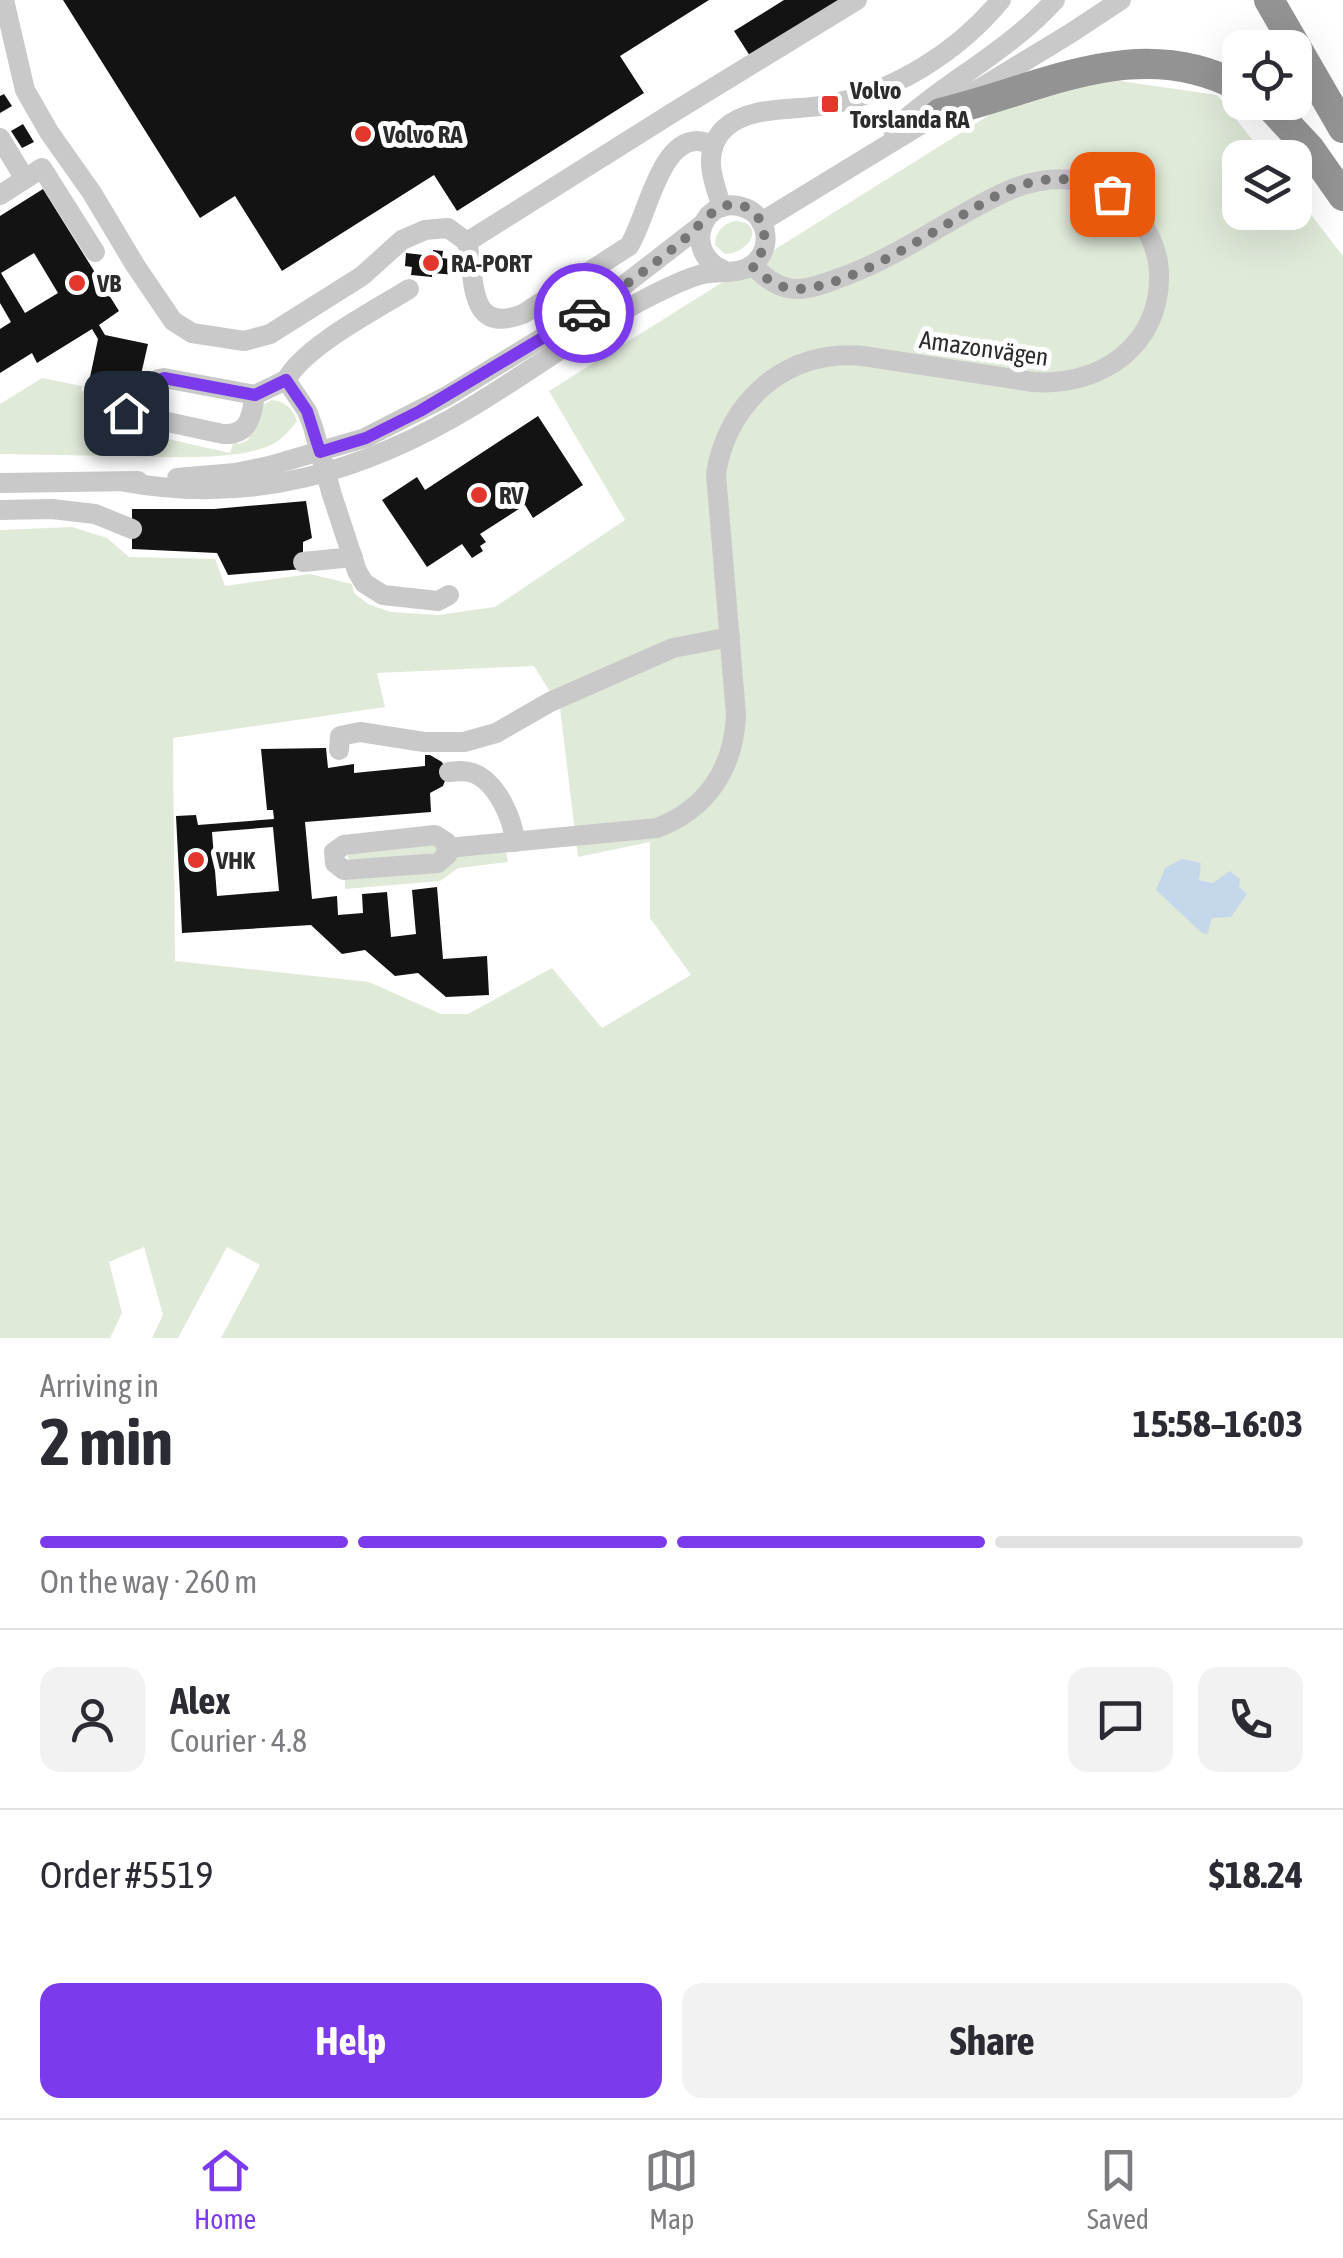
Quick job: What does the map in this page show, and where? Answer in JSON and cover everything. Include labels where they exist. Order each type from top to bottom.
[{"type":"highway","points":[[1246,0],[1264,30]]},
{"type":"highway","points":[[1269,0],[1343,128]]},
{"type":"highway","points":[[940,113],[1076,72],[1121,64],[1177,66],[1222,77]]},
{"type":"highway","points":[[1312,113],[1343,166]]},
{"type":"highway","points":[[1282,120],[1343,196]]},
{"type":"street","points":[[4,0],[24,90],[173,321],[192,333],[244,341],[270,334],[362,276],[402,240],[425,230],[448,228],[467,242],[478,306],[487,316],[511,319],[628,246],[638,231],[665,162],[679,146],[697,141],[714,145]]},
{"type":"street","points":[[467,242],[858,0]]},
{"type":"street","points":[[722,207],[710,166],[714,145],[725,128],[747,115],[830,104],[901,79],[971,33],[1001,0]]},
{"type":"street","points":[[857,164],[904,120],[1024,32],[1054,0]]},
{"type":"street","points":[[762,222],[1121,0]]},
{"type":"street","points":[[0,138],[25,179]]},
{"type":"street","points":[[0,195],[42,168],[95,252]]},
{"type":"street","name":"Amazonvägen","points":[[447,848],[650,830],[696,806],[722,773],[734,743],[736,698],[716,474],[731,425],[765,384],[798,364],[845,355],[1033,382],[1080,378],[1116,362],[1139,340],[1154,310],[1159,278],[1153,244],[1132,211],[1100,188],[1056,179],[1036,181],[1002,193],[873,265],[832,281],[787,288],[770,281],[752,266]]},
{"type":"street","points":[[0,483],[125,482],[192,490],[290,482],[366,438],[448,396],[606,299],[722,207],[744,208],[762,222],[765,245],[752,266],[741,271],[697,275],[641,301],[471,408],[373,458],[323,463]]},
{"type":"street","points":[[703,224],[702,252],[710,264],[723,270]]},
{"type":"street","points":[[255,395],[248,422],[236,434],[136,415],[164,378],[255,395],[286,380],[293,366],[311,351],[408,289]]},
{"type":"street","points":[[286,380],[307,411],[364,583],[383,595],[438,601],[449,594]]},
{"type":"street","points":[[0,510],[52,509],[96,514],[132,529]]},
{"type":"street","points":[[303,562],[353,557]]},
{"type":"street","points":[[339,750],[340,736],[360,732],[424,742],[464,742],[496,732],[550,702],[673,648],[730,637]]},
{"type":"street","points":[[448,772],[477,774],[490,786],[510,819],[515,842]]},
{"type":"street","name":"Amazonvägen","points":[[435,835],[446,842],[447,848],[447,855],[438,862],[344,870],[335,863],[334,852],[344,844],[435,835]]},
{"type":"green space","points":[[1058,72],[1217,95],[1222,101],[1222,120],[1237,120],[1253,140],[1222,140],[1222,230],[1312,230],[1312,216],[1343,256],[1343,1338],[221,1338],[260,1265],[227,1247],[178,1338],[152,1338],[163,1315],[144,1247],[109,1262],[122,1313],[110,1338],[0,1338],[0,530],[72,527],[107,538],[129,557],[215,559],[225,586],[310,574],[352,584],[354,593],[368,604],[390,612],[438,615],[495,607],[625,520],[549,391]],"holes":[[[534,666],[560,708],[578,857],[650,842],[650,918],[691,975],[602,1028],[552,968],[468,1014],[441,1014],[369,982],[175,961],[173,738],[385,707],[377,673]],[[1201,863],[1198,880],[1213,883],[1156,890]]]},
{"type":"green space","points":[[734,221],[750,226],[752,237],[743,248],[725,254],[715,245],[716,236]]},
{"type":"green space","points":[[42,378],[82,386],[81,391],[126,402],[114,456],[0,454],[0,404]]},
{"type":"green space","points":[[272,400],[288,406],[297,421],[278,441],[260,449],[241,453],[199,457],[118,456],[124,429],[230,453],[234,441],[239,444],[248,440],[262,405]]},
{"type":"green space","points":[[435,844],[439,849],[436,853],[353,861],[348,858],[348,854]]},
{"type":"green space","points":[[506,851],[508,862],[458,868],[440,881],[345,889],[345,880],[407,873],[459,854]]},
{"type":"water","points":[[1182,859],[1201,863],[1199,880],[1213,883],[1230,871],[1240,879],[1239,887],[1247,894],[1231,917],[1212,918],[1207,935],[1156,890],[1165,868]]},
{"type":"building","name":"Volvo RA","points":[[63,0],[709,0],[620,56],[644,93],[457,211],[434,175],[282,271],[235,196],[200,218]]},
{"type":"building","points":[[784,0],[840,0],[750,56],[734,31]]},
{"type":"building","points":[[4,94],[12,106],[0,113],[0,96]]},
{"type":"building","points":[[23,124],[34,142],[22,148],[11,131]]},
{"type":"building","name":"VB","points":[[43,189],[119,311],[99,325],[105,335],[148,344],[137,392],[89,382],[98,339],[92,329],[37,363],[32,353],[0,373],[0,329],[11,322],[0,303],[0,216]],"holes":[[[34,253],[58,293],[25,313],[1,273]]]},
{"type":"building","name":"RA-PORT","points":[[433,250],[443,251],[442,258],[457,260],[456,275],[411,275],[412,267],[405,266],[406,253],[432,256]]},
{"type":"building","name":"RV","points":[[538,416],[583,485],[533,518],[525,505],[480,534],[486,542],[480,546],[483,551],[472,558],[462,544],[427,567],[382,500],[417,477],[425,490]]},
{"type":"building","points":[[306,501],[312,538],[303,542],[303,569],[228,575],[217,553],[132,549],[132,509],[214,509]]},
{"type":"building","name":"VHK","points":[[326,748],[328,768],[354,764],[354,773],[425,766],[425,755],[442,762],[446,778],[443,786],[430,793],[431,812],[305,822],[312,899],[337,896],[338,915],[363,913],[362,894],[387,892],[391,937],[416,934],[412,890],[437,887],[443,959],[487,956],[489,995],[446,997],[418,973],[395,976],[365,950],[342,954],[311,925],[182,933],[176,816],[196,815],[198,825],[274,819],[273,810],[267,810],[261,749]],"holes":[[[273,827],[279,891],[217,896],[212,832]]]},
{"type":"way so far","points":[[584,313],[722,207],[739,206],[758,217],[765,229],[765,245],[752,266],[770,281],[800,289],[873,265],[996,196],[1030,183],[1070,180],[1112,194]]},
{"type":"place","name":"Volvo Torslanda RA","points":[[830,104]]},
{"type":"place","name":"Volvo RA","points":[[363,134]]},
{"type":"place","name":"RA-PORT","points":[[431,263]]},
{"type":"place","name":"VB","points":[[77,283]]},
{"type":"place","name":"RV","points":[[479,495]]},
{"type":"place","name":"VHK","points":[[196,860]]},
{"type":"route","points":[[126,413],[147,418],[155,388],[164,378],[255,395],[286,380],[307,411],[320,452],[366,438],[420,411],[584,313]]}]
